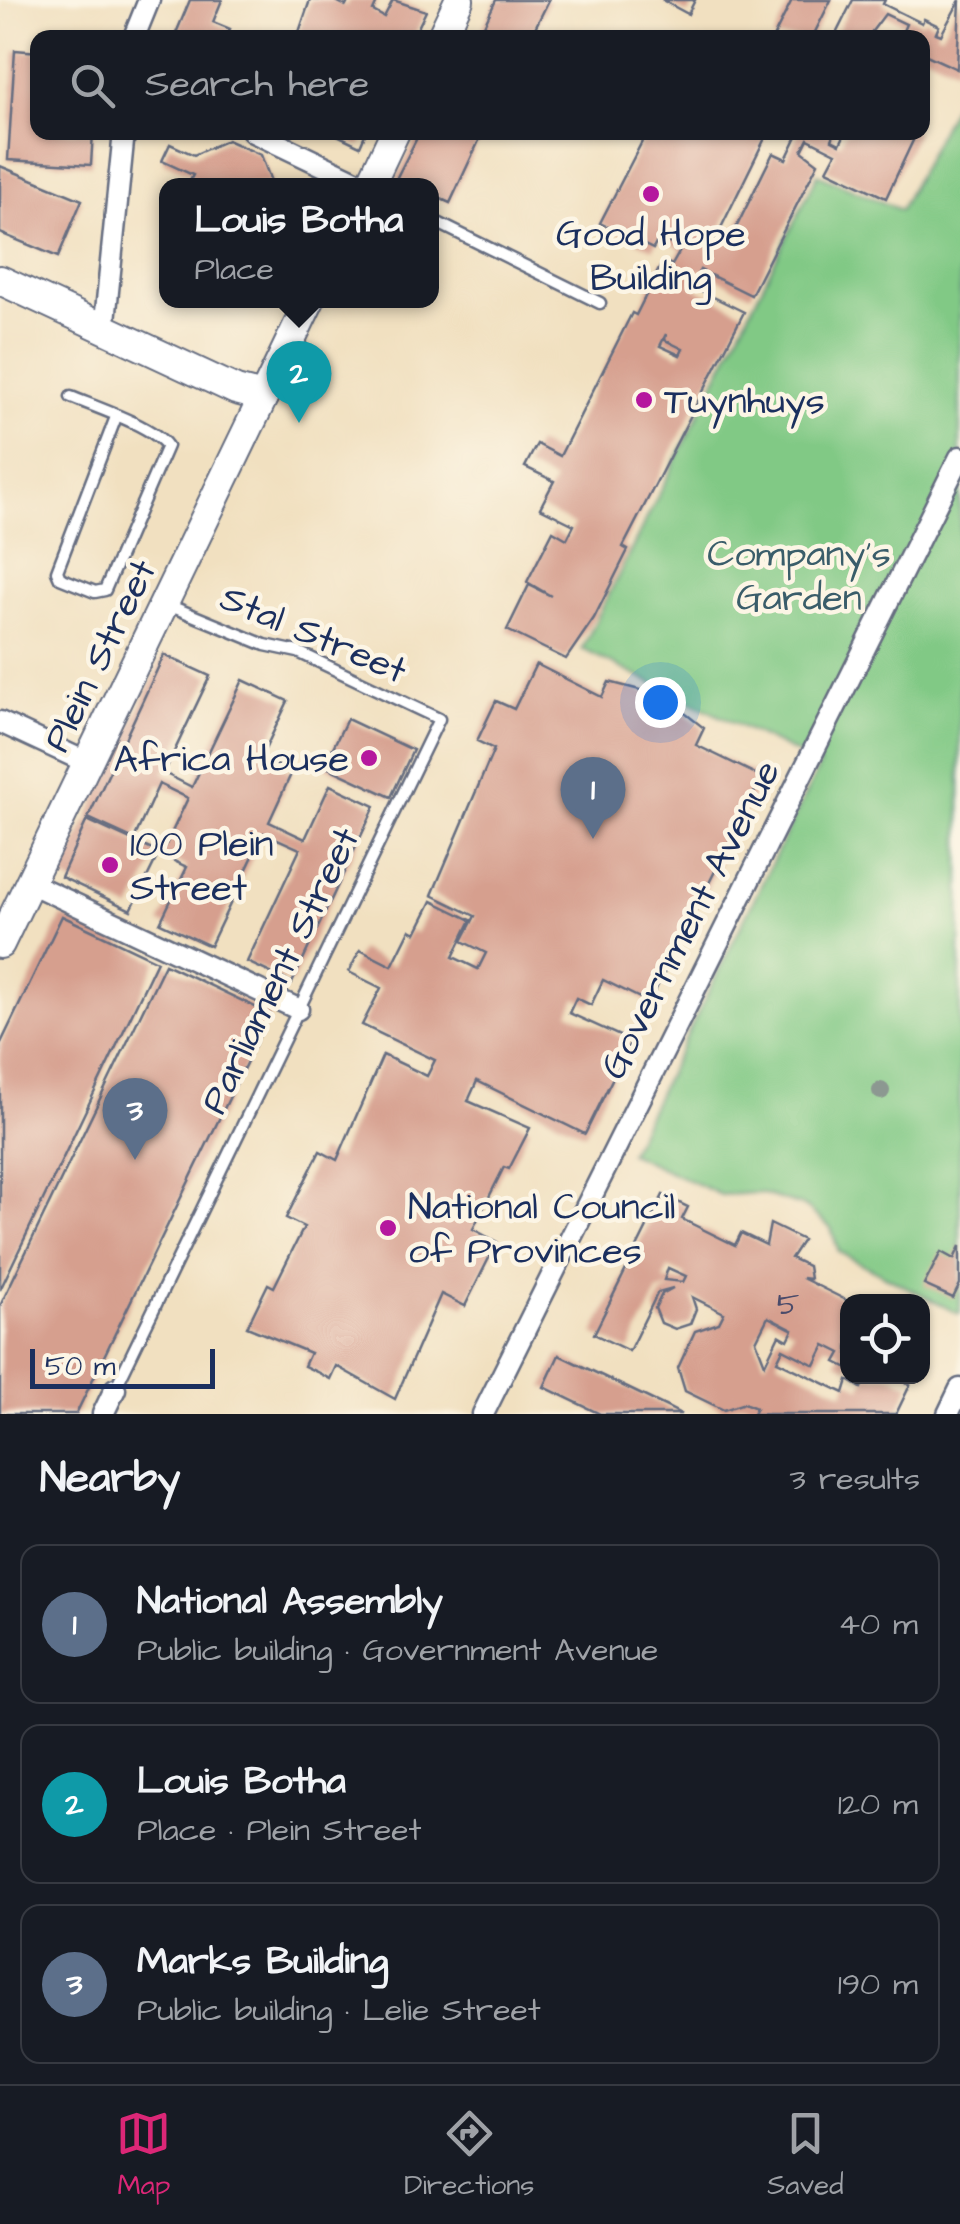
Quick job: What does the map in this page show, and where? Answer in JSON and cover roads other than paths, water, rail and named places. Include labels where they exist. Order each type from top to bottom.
[{"type":"street","points":[[135,30],[137,0]]},
{"type":"street","points":[[137,30],[149,0]]},
{"type":"street","points":[[445,30],[459,0]]},
{"type":"street","points":[[104,330],[123,140]]},
{"type":"street","points":[[270,140],[350,178]]},
{"type":"street","points":[[371,178],[392,140]]},
{"type":"street","points":[[0,280],[236,390],[263,397]]},
{"type":"street","name":"Plein Street","points":[[0,942],[306,308]]},
{"type":"street","name":"Government Avenue","points":[[483,1414],[960,457]]},
{"type":"street","points":[[0,722],[88,763]]},
{"type":"street","points":[[30,883],[298,1009]]},
{"type":"street","name":"Parliament Street","points":[[103,1414],[115,1389]]},
{"type":"street","points":[[948,1414],[960,1389]]},
{"type":"lane","points":[[439,224],[600,304]]},
{"type":"lane","points":[[71,397],[116,417],[159,437],[167,452],[101,592],[64,579],[57,571],[116,417]]},
{"type":"lane","name":"Stal Street","points":[[166,604],[265,645],[298,652],[439,719]]},
{"type":"lane","name":"Parliament Street","points":[[115,1389],[439,719]]},
{"type":"place","name":"Good Hope Building","points":[[651,194]]},
{"type":"place","name":"Tuynhuys","points":[[644,400]]},
{"type":"place","name":"Louis Botha","points":[[299,423]]},
{"type":"place","name":"Africa House","points":[[369,758]]},
{"type":"place","name":"National Assembly","points":[[593,839]]},
{"type":"place","name":"100 Plein Street","points":[[110,865]]},
{"type":"place","name":"Marks Building","points":[[135,1160]]},
{"type":"place","name":"National Council of Provinces","points":[[388,1228]]},
{"type":"park label","name":"Company's Garden","points":[[799,575]]}]
